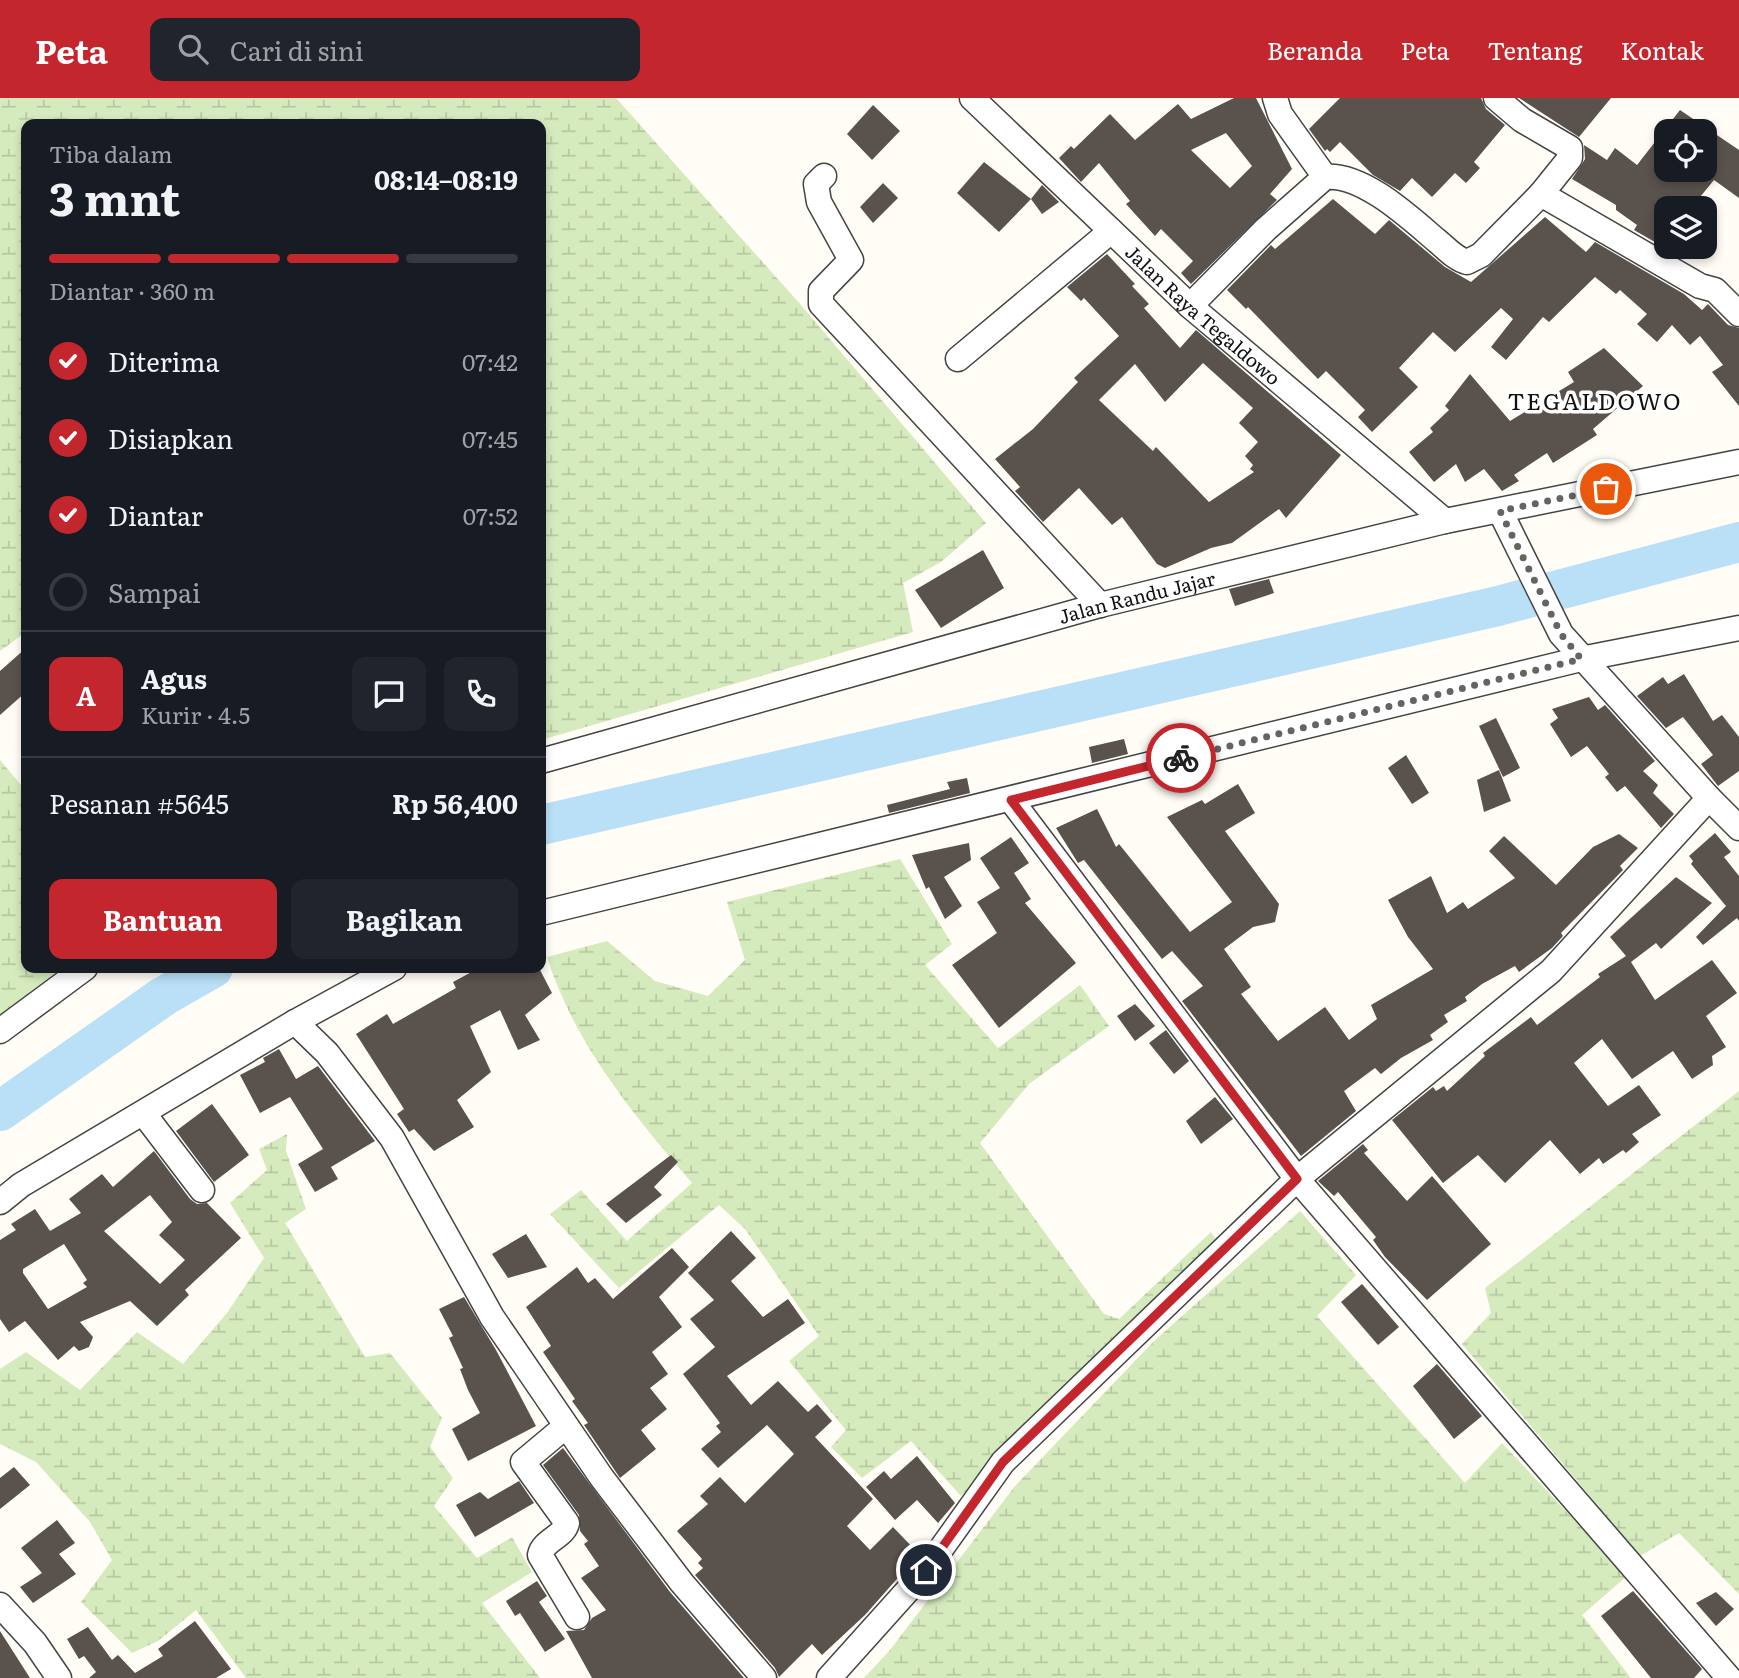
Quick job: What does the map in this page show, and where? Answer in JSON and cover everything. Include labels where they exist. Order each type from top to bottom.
[{"type":"street","name":"Jalan Raya Tegaldowo","points":[[972,98],[1190,306],[1445,521]]},
{"type":"street","points":[[1275,98],[1280,114],[1325,177]]},
{"type":"street","points":[[1190,306],[1266,229],[1325,177],[1337,176],[1359,184],[1402,212],[1466,262],[1481,255],[1541,194],[1570,158],[1570,148],[1522,120],[1496,98]]},
{"type":"street","points":[[824,176],[817,184],[819,202],[851,260],[821,291],[821,304],[1100,604]]},
{"type":"street","points":[[1541,194],[1700,286],[1714,290],[1739,314]]},
{"type":"street","points":[[958,359],[1111,231]]},
{"type":"street","name":"Jalan Randu Jajar","points":[[546,760],[1100,604],[1445,521],[1739,462]]},
{"type":"street","points":[[1500,511],[1561,634],[1581,659],[1739,828]]},
{"type":"street","points":[[546,911],[1011,800],[1581,659],[1739,628]]},
{"type":"street","points":[[829,1678],[926,1570],[1003,1462],[1297,1179],[1551,971],[1709,798]]},
{"type":"street","points":[[1011,800],[1297,1179],[1729,1678]]},
{"type":"street","points":[[0,1031],[78,973]]},
{"type":"street","points":[[0,1202],[21,1185],[295,1022],[385,973]]},
{"type":"street","points":[[295,1022],[327,1054],[392,1138],[492,1317],[565,1426],[682,1583],[764,1678]]},
{"type":"street","points":[[144,1114],[202,1190]]},
{"type":"street","points":[[565,1426],[523,1462],[567,1523],[564,1530],[542,1548],[540,1555],[576,1616]]},
{"type":"street","points":[[0,1605],[35,1643],[59,1678]]},
{"type":"green space","points":[[0,98],[616,98],[801,305],[986,523],[941,562],[903,583],[913,632],[546,739],[546,119],[21,119],[21,636],[0,651]]},
{"type":"green space","points":[[0,760],[21,785],[21,973],[55,973],[0,1015]]},
{"type":"green space","points":[[900,859],[952,944],[925,965],[998,1048],[1080,985],[1109,1026],[1029,1084],[980,1143],[1104,1314],[1119,1319],[1211,1232],[1221,1247],[961,1496],[911,1441],[862,1478],[831,1447],[846,1430],[789,1361],[819,1336],[745,1229],[719,1205],[619,1288],[550,1214],[581,1190],[627,1241],[692,1183],[648,1131],[590,1049],[573,1020],[547,957],[607,941],[655,981],[708,996],[745,960],[727,902]]},
{"type":"green space","points":[[1739,1091],[1739,1594],[1679,1533],[1640,1556],[1462,1344],[1491,1313],[1485,1288]]},
{"type":"green space","points":[[287,1134],[286,1151],[306,1209],[285,1223],[365,1357],[390,1353],[442,1418],[430,1447],[453,1478],[434,1506],[477,1558],[512,1537],[532,1572],[482,1603],[540,1678],[246,1678],[196,1610],[158,1641],[132,1653],[81,1602],[112,1560],[90,1522],[36,1462],[0,1444],[0,1369],[26,1352],[80,1390],[137,1332],[183,1364],[227,1313],[264,1258],[230,1203],[267,1170],[259,1149]]},
{"type":"green space","points":[[1300,1211],[1356,1275],[1317,1316],[1465,1483],[1502,1443],[1627,1576],[1582,1615],[1631,1678],[864,1678],[890,1650],[1015,1486],[1154,1341]]},
{"type":"building","points":[[1234,98],[1256,98],[1292,169],[1270,194],[1277,200],[1191,284],[1181,273],[1193,261],[1161,229],[1155,236],[1126,204],[1130,201],[1099,163],[1081,182],[1059,158],[1071,146],[1074,149],[1110,114],[1135,140],[1178,104],[1191,119]],"holes":[[[1226,133],[1252,166],[1230,188],[1191,150]]]},
{"type":"building","points":[[1340,98],[1481,98],[1486,109],[1505,125],[1474,162],[1480,168],[1466,183],[1455,173],[1432,197],[1412,178],[1400,191],[1373,175],[1340,142],[1330,152],[1327,149],[1325,151],[1309,129]]},
{"type":"building","points":[[1519,98],[1611,98],[1579,137]]},
{"type":"building","points":[[873,105],[900,131],[872,160],[847,134]]},
{"type":"building","points":[[1680,110],[1693,119],[1673,119]]},
{"type":"building","points":[[1717,135],[1739,150],[1739,198],[1717,182]]},
{"type":"building","points":[[1654,143],[1654,182],[1712,182],[1701,196],[1654,196],[1654,242],[1634,230],[1637,225],[1616,210],[1616,205],[1572,179],[1585,159],[1584,145],[1607,160],[1615,148],[1637,165]]},
{"type":"building","points":[[984,162],[1031,199],[999,232],[957,193]]},
{"type":"building","points":[[883,183],[898,198],[873,223],[860,207]]},
{"type":"building","points":[[1042,185],[1059,202],[1042,214],[1031,199]]},
{"type":"building","points":[[1333,199],[1375,234],[1389,220],[1445,267],[1471,282],[1545,217],[1586,252],[1595,242],[1684,294],[1702,310],[1708,304],[1728,325],[1739,328],[1739,406],[1712,372],[1723,365],[1700,336],[1690,345],[1672,325],[1657,342],[1637,324],[1647,314],[1620,290],[1616,294],[1595,277],[1549,322],[1543,317],[1506,360],[1491,347],[1513,319],[1501,308],[1455,352],[1433,332],[1399,368],[1418,387],[1372,432],[1358,417],[1365,410],[1326,371],[1318,379],[1248,307],[1246,309],[1227,290],[1271,245],[1275,249]]},
{"type":"building","points":[[1107,254],[1135,284],[1132,286],[1149,304],[1144,308],[1180,348],[1196,330],[1341,455],[1286,518],[1279,509],[1232,543],[1211,548],[1165,568],[1157,564],[1122,517],[1112,525],[1079,488],[1043,522],[1015,491],[1020,487],[995,459],[1033,429],[1078,382],[1074,378],[1119,336],[1084,298],[1081,301],[1067,287]],"holes":[[[1203,363],[1253,408],[1239,423],[1258,442],[1245,456],[1253,465],[1250,469],[1254,472],[1209,502],[1156,447],[1153,451],[1099,400],[1135,364],[1165,402]]]},
{"type":"building","points":[[1604,348],[1643,386],[1593,429],[1597,435],[1553,463],[1547,453],[1514,475],[1519,481],[1502,491],[1484,469],[1465,482],[1456,464],[1434,482],[1409,452],[1433,432],[1430,428],[1449,410],[1445,406],[1470,374],[1510,421],[1574,382],[1568,372]]},
{"type":"building","points":[[983,550],[1004,588],[941,628],[915,590]]},
{"type":"building","points":[[1269,579],[1274,593],[1235,606],[1229,589]]},
{"type":"building","points":[[21,652],[21,696],[0,715],[0,671]]},
{"type":"building","points":[[1684,674],[1713,721],[1722,715],[1739,737],[1739,771],[1718,786],[1701,764],[1713,755],[1683,717],[1666,728],[1637,696],[1663,677],[1668,684]]},
{"type":"building","points":[[1589,697],[1598,710],[1605,705],[1655,761],[1643,771],[1658,785],[1653,793],[1674,814],[1661,828],[1625,786],[1617,792],[1605,777],[1609,774],[1587,746],[1571,757],[1550,724],[1558,718],[1552,709]]},
{"type":"building","points":[[1496,718],[1520,768],[1503,777],[1479,726]]},
{"type":"building","points":[[1124,739],[1128,754],[1092,763],[1089,747]]},
{"type":"building","points":[[1406,755],[1429,793],[1412,804],[1388,768]]},
{"type":"building","points":[[1499,770],[1511,801],[1484,812],[1477,780]]},
{"type":"building","points":[[967,778],[970,793],[889,813],[887,805],[950,789],[947,782]]},
{"type":"building","points":[[1238,784],[1255,813],[1225,831],[1279,904],[1275,922],[1253,927],[1224,949],[1251,987],[1241,994],[1278,1041],[1325,1007],[1349,1040],[1377,1019],[1371,1005],[1433,969],[1408,937],[1388,900],[1431,876],[1447,913],[1463,902],[1468,909],[1515,878],[1489,851],[1504,836],[1556,885],[1593,847],[1619,834],[1638,848],[1620,866],[1623,870],[1561,933],[1563,936],[1552,948],[1519,972],[1515,966],[1482,984],[1465,997],[1467,1001],[1444,1015],[1448,1022],[1430,1035],[1433,1040],[1401,1058],[1381,1074],[1375,1068],[1344,1091],[1356,1111],[1301,1156],[1182,1001],[1203,986],[1172,951],[1162,959],[1084,860],[1078,863],[1056,828],[1097,809],[1116,847],[1119,844],[1190,932],[1232,902],[1167,817],[1202,800],[1205,804]]},
{"type":"building","points":[[1715,833],[1731,852],[1724,857],[1739,876],[1739,921],[1737,918],[1703,945],[1696,937],[1726,906],[1691,864],[1693,861],[1689,856]]},
{"type":"building","points":[[1011,837],[1029,863],[1014,873],[1031,899],[1025,903],[1076,963],[999,1028],[952,965],[997,933],[977,902],[1000,888],[980,858]]},
{"type":"building","points":[[969,843],[971,860],[944,877],[962,906],[945,919],[929,887],[926,889],[912,855]]},
{"type":"building","points":[[1676,877],[1712,903],[1661,949],[1656,943],[1631,962],[1655,1000],[1712,960],[1737,993],[1706,1016],[1726,1047],[1712,1056],[1713,1065],[1692,1079],[1673,1051],[1632,1079],[1602,1039],[1574,1063],[1608,1106],[1639,1085],[1661,1115],[1632,1134],[1639,1142],[1626,1153],[1623,1150],[1603,1164],[1599,1158],[1580,1174],[1550,1140],[1505,1183],[1478,1155],[1443,1183],[1392,1120],[1433,1087],[1436,1091],[1444,1086],[1447,1091],[1485,1056],[1483,1053],[1531,1017],[1537,1025],[1600,977],[1598,974],[1626,956],[1610,937]]},
{"type":"building","points":[[470,973],[542,973],[552,993],[525,1015],[540,1040],[518,1050],[500,1010],[470,1026],[491,1072],[457,1100],[474,1127],[434,1151],[414,1129],[409,1132],[397,1114],[404,1109],[356,1034],[387,1014],[393,1024],[456,988],[453,982]]},
{"type":"building","points":[[1135,1004],[1155,1026],[1135,1041],[1117,1016]]},
{"type":"building","points":[[1166,1030],[1189,1061],[1174,1074],[1149,1043]]},
{"type":"building","points":[[279,1049],[296,1079],[318,1066],[375,1141],[331,1167],[338,1179],[315,1192],[298,1164],[323,1149],[290,1097],[260,1113],[240,1075],[265,1062],[263,1058]]},
{"type":"building","points":[[1215,1097],[1233,1119],[1201,1144],[1186,1121]]},
{"type":"building","points":[[212,1104],[249,1155],[214,1182],[176,1131]]},
{"type":"building","points":[[1363,1144],[1368,1150],[1364,1153],[1407,1201],[1432,1176],[1491,1244],[1427,1300],[1385,1257],[1373,1240],[1376,1237],[1338,1192],[1334,1196],[1318,1181]]},
{"type":"building","points":[[154,1151],[190,1199],[197,1204],[207,1203],[241,1238],[185,1290],[189,1295],[157,1326],[130,1301],[80,1322],[93,1337],[89,1347],[79,1351],[74,1346],[58,1360],[25,1321],[9,1332],[0,1319],[0,1240],[16,1230],[11,1224],[35,1209],[50,1231],[81,1213],[69,1199],[102,1174],[113,1187]],"holes":[[[150,1195],[172,1222],[159,1235],[185,1260],[160,1284],[104,1231]],[[64,1244],[87,1280],[83,1283],[87,1287],[48,1309],[23,1273],[23,1269]]]},
{"type":"building","points":[[671,1155],[678,1162],[654,1187],[662,1195],[626,1223],[606,1204]]},
{"type":"building","points":[[731,1231],[756,1258],[731,1281],[763,1317],[788,1299],[805,1323],[727,1376],[751,1405],[778,1381],[808,1412],[817,1404],[832,1421],[815,1437],[873,1499],[847,1526],[870,1550],[893,1527],[919,1554],[865,1615],[822,1655],[812,1644],[779,1677],[775,1668],[695,1575],[703,1568],[698,1563],[702,1559],[677,1531],[708,1504],[700,1496],[720,1477],[745,1503],[794,1454],[767,1425],[718,1468],[701,1449],[721,1432],[716,1426],[720,1423],[683,1374],[715,1347],[690,1319],[714,1300],[688,1273]]},
{"type":"building","points":[[526,1234],[547,1267],[508,1278],[492,1254]]},
{"type":"building","points":[[672,1248],[689,1267],[659,1297],[682,1327],[652,1352],[668,1374],[650,1388],[667,1409],[641,1430],[656,1449],[620,1478],[584,1425],[588,1423],[572,1401],[575,1399],[543,1352],[551,1346],[526,1307],[577,1267],[588,1283],[595,1278],[613,1299]]},
{"type":"building","points":[[1362,1284],[1399,1327],[1378,1345],[1341,1302]]},
{"type":"building","points":[[464,1297],[496,1350],[536,1426],[468,1461],[452,1429],[480,1413],[468,1390],[460,1369],[463,1368],[449,1338],[453,1336],[439,1309]]},
{"type":"building","points":[[1437,1364],[1482,1416],[1454,1439],[1413,1386]]},
{"type":"building","points":[[563,1448],[670,1592],[744,1678],[592,1678],[566,1631],[584,1630],[592,1618],[606,1610],[581,1578],[599,1566],[584,1544],[588,1541],[580,1531],[579,1515],[543,1465]]},
{"type":"building","points":[[917,1456],[955,1503],[938,1523],[917,1500],[895,1520],[866,1487],[884,1471],[891,1479]]},
{"type":"building","points":[[14,1467],[30,1485],[0,1509],[0,1478]]},
{"type":"building","points":[[519,1481],[534,1503],[475,1537],[456,1505],[480,1492],[488,1499]]},
{"type":"building","points":[[57,1520],[75,1543],[59,1554],[76,1574],[33,1603],[20,1587],[42,1573],[21,1548]]},
{"type":"building","points":[[537,1581],[547,1596],[539,1602],[565,1639],[545,1652],[520,1613],[515,1616],[506,1601]]},
{"type":"building","points":[[1633,1591],[1702,1669],[1694,1678],[1651,1678],[1601,1616]]},
{"type":"building","points":[[1716,1592],[1734,1609],[1716,1626],[1696,1603]]},
{"type":"building","points":[[195,1621],[231,1669],[216,1678],[89,1678],[96,1672],[84,1656],[79,1659],[67,1639],[88,1627],[112,1660],[118,1655],[135,1673],[163,1656],[158,1649]]},
{"type":"building","points":[[0,1631],[30,1678],[0,1678]]},
{"type":"waterway","points":[[546,824],[1498,606],[1739,542]]},
{"type":"waterway","points":[[0,1111],[164,996],[204,973]]},
{"type":"way so far","points":[[1181,758],[1581,659],[1561,634],[1500,511],[1606,489]]},
{"type":"district","name":"TEGALDOWO","points":[[1595,400]]},
{"type":"route","points":[[926,1570],[1003,1462],[1297,1179],[1167,1011],[1011,800],[1181,758]]}]
